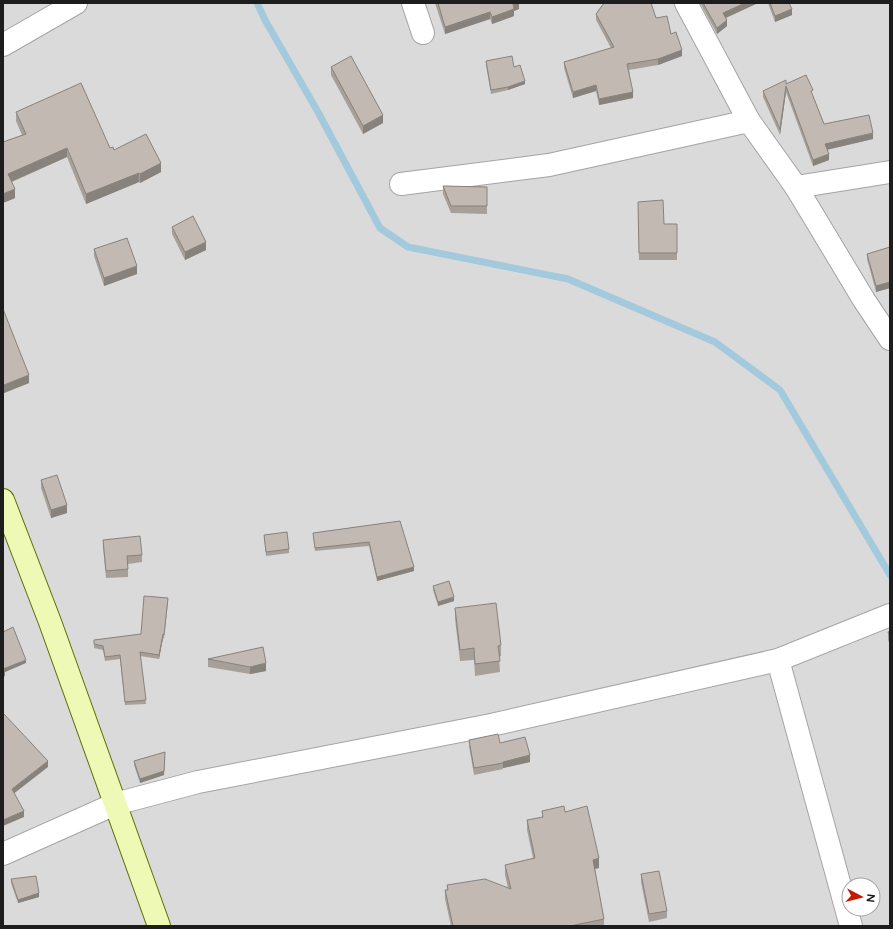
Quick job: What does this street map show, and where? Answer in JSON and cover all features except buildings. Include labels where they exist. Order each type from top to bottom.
[{"type":"main road","points":[[3,500],[50,622],[159,926]]},
{"type":"street","points":[[3,45],[76,3]]},
{"type":"street","points":[[413,3],[423,33]]},
{"type":"street","points":[[686,3],[749,121],[796,187],[864,300],[890,339]]},
{"type":"street","points":[[401,184],[549,165],[749,121]]},
{"type":"street","points":[[796,187],[890,172]]},
{"type":"street","points":[[3,854],[115,804],[198,782],[491,724],[778,660],[890,614]]},
{"type":"street","points":[[778,660],[851,926]]},
{"type":"shaded area","points":[[3,3],[890,3],[890,926],[3,926]]},
{"type":"waterway","points":[[257,3],[265,20],[318,112],[380,228],[408,247],[568,279],[715,342],[780,390],[890,575]]}]
